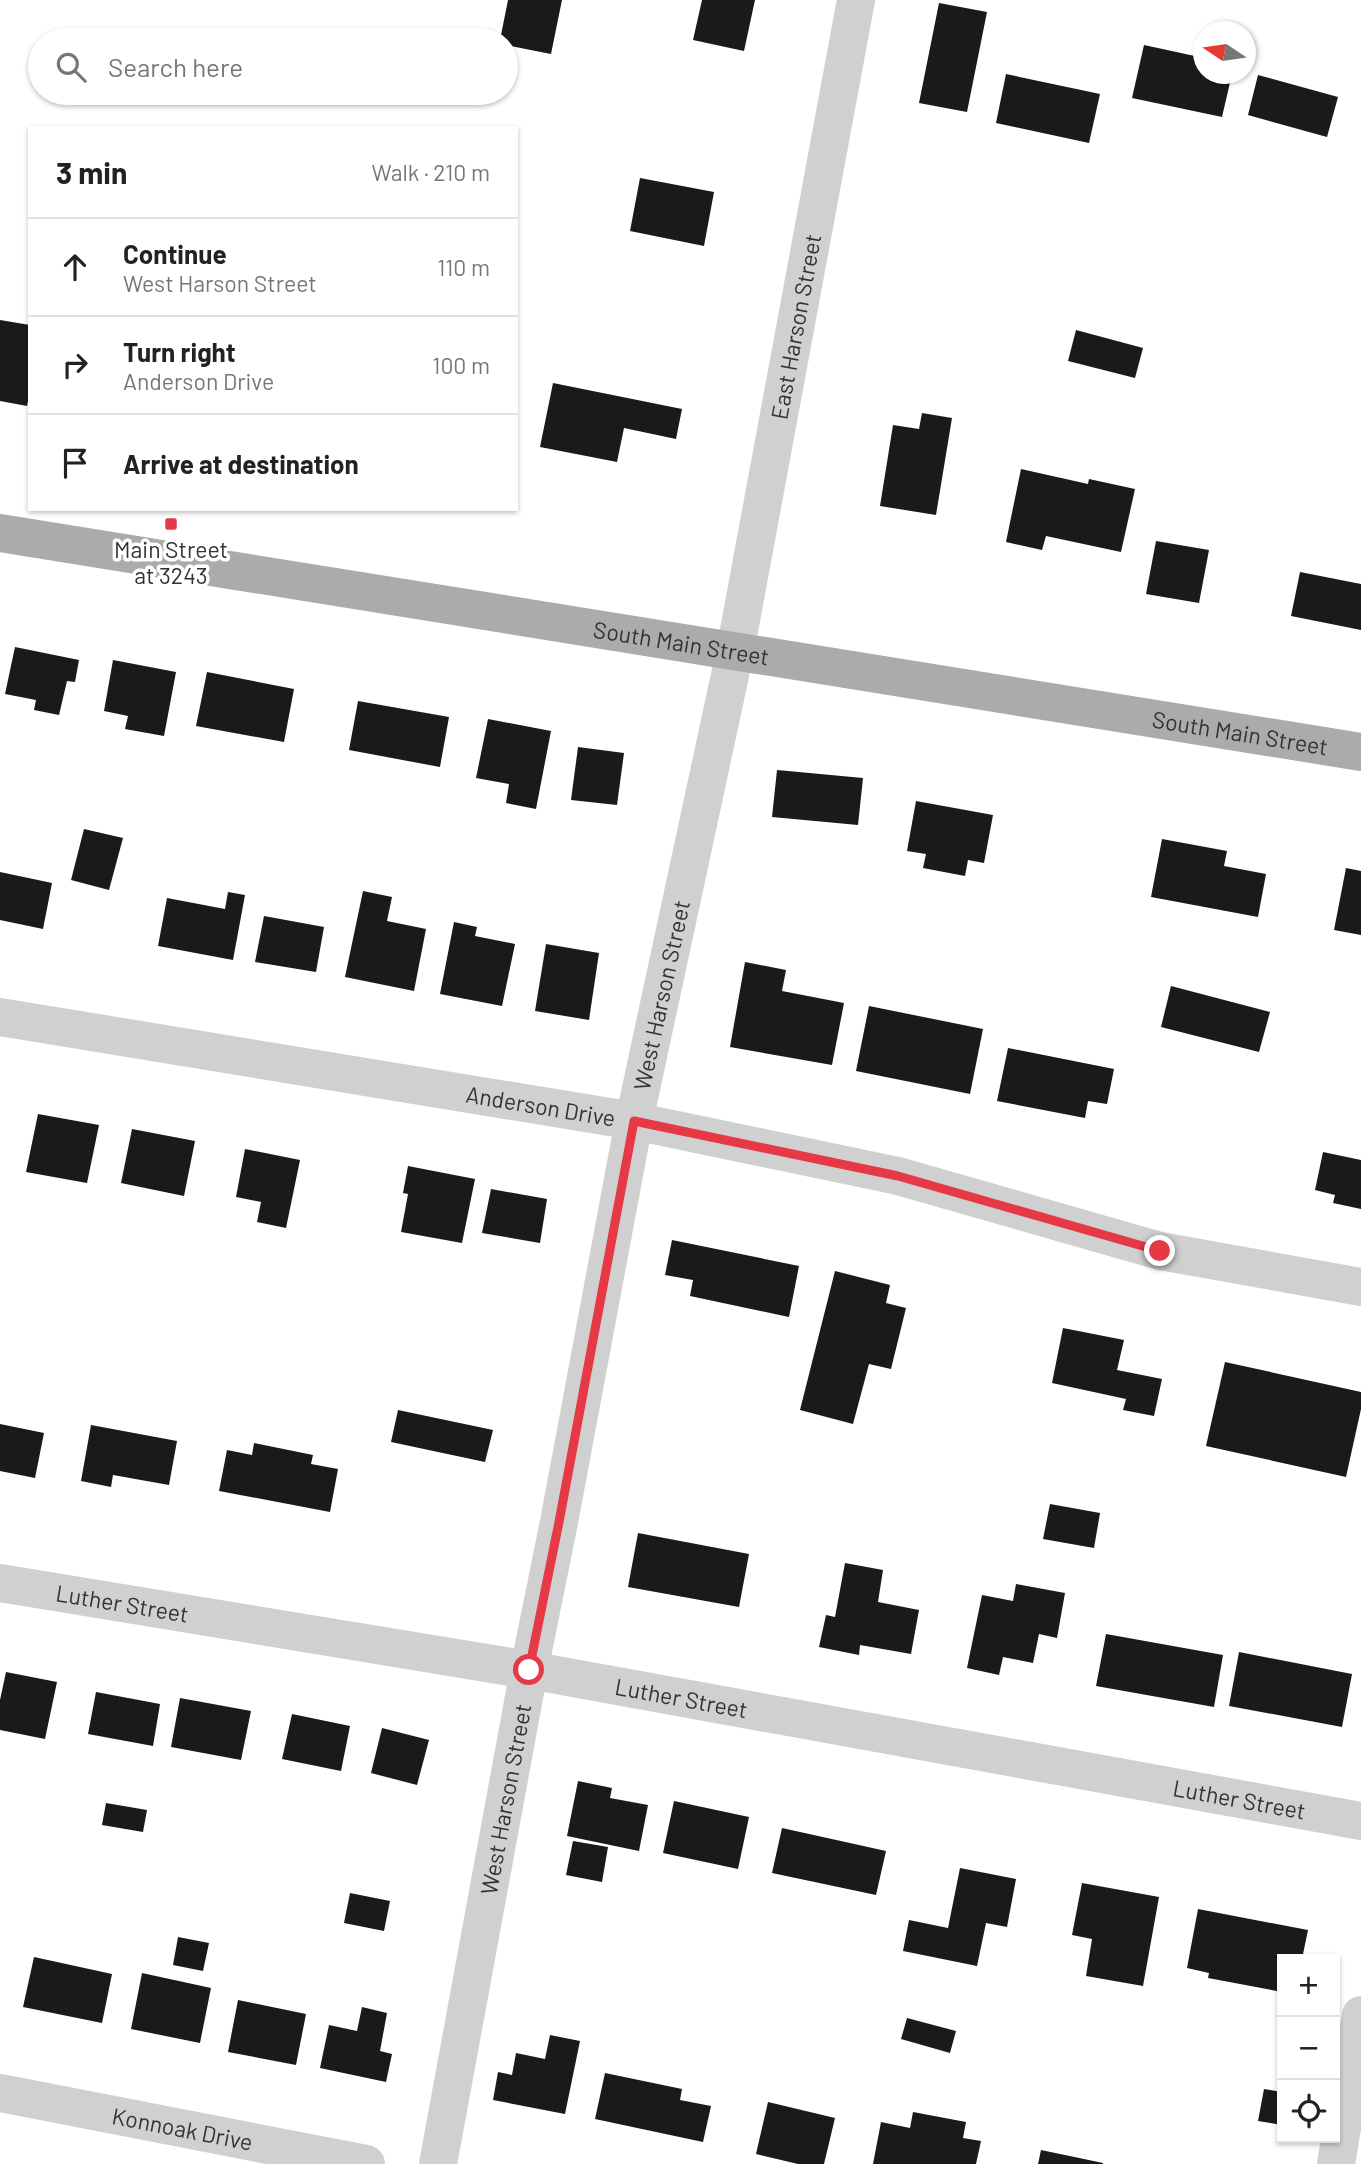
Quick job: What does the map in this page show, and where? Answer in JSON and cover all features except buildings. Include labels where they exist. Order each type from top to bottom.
[{"type":"main road","name":"South Main Street","points":[[0,533],[1361,751]]},
{"type":"street","name":"East Harson Street","points":[[735,652],[856,0]]},
{"type":"street","name":"West Harson Street","points":[[439,2164],[529,1670],[634,1121],[735,652]]},
{"type":"street","name":"Anderson Drive","points":[[0,1017],[634,1121],[898,1176],[1160,1251],[1361,1287]]},
{"type":"street","name":"Luther Street","points":[[0,1583],[529,1670],[1361,1821]]},
{"type":"street","points":[[1336,2164],[1361,2015]]},
{"type":"street","name":"Konnoak Drive","points":[[0,2093],[366,2164]]},
{"type":"place","name":"Main Street at 3243","points":[[171,524]]},
{"type":"route","points":[[529,1670],[634,1121],[898,1176],[1160,1251]]}]
